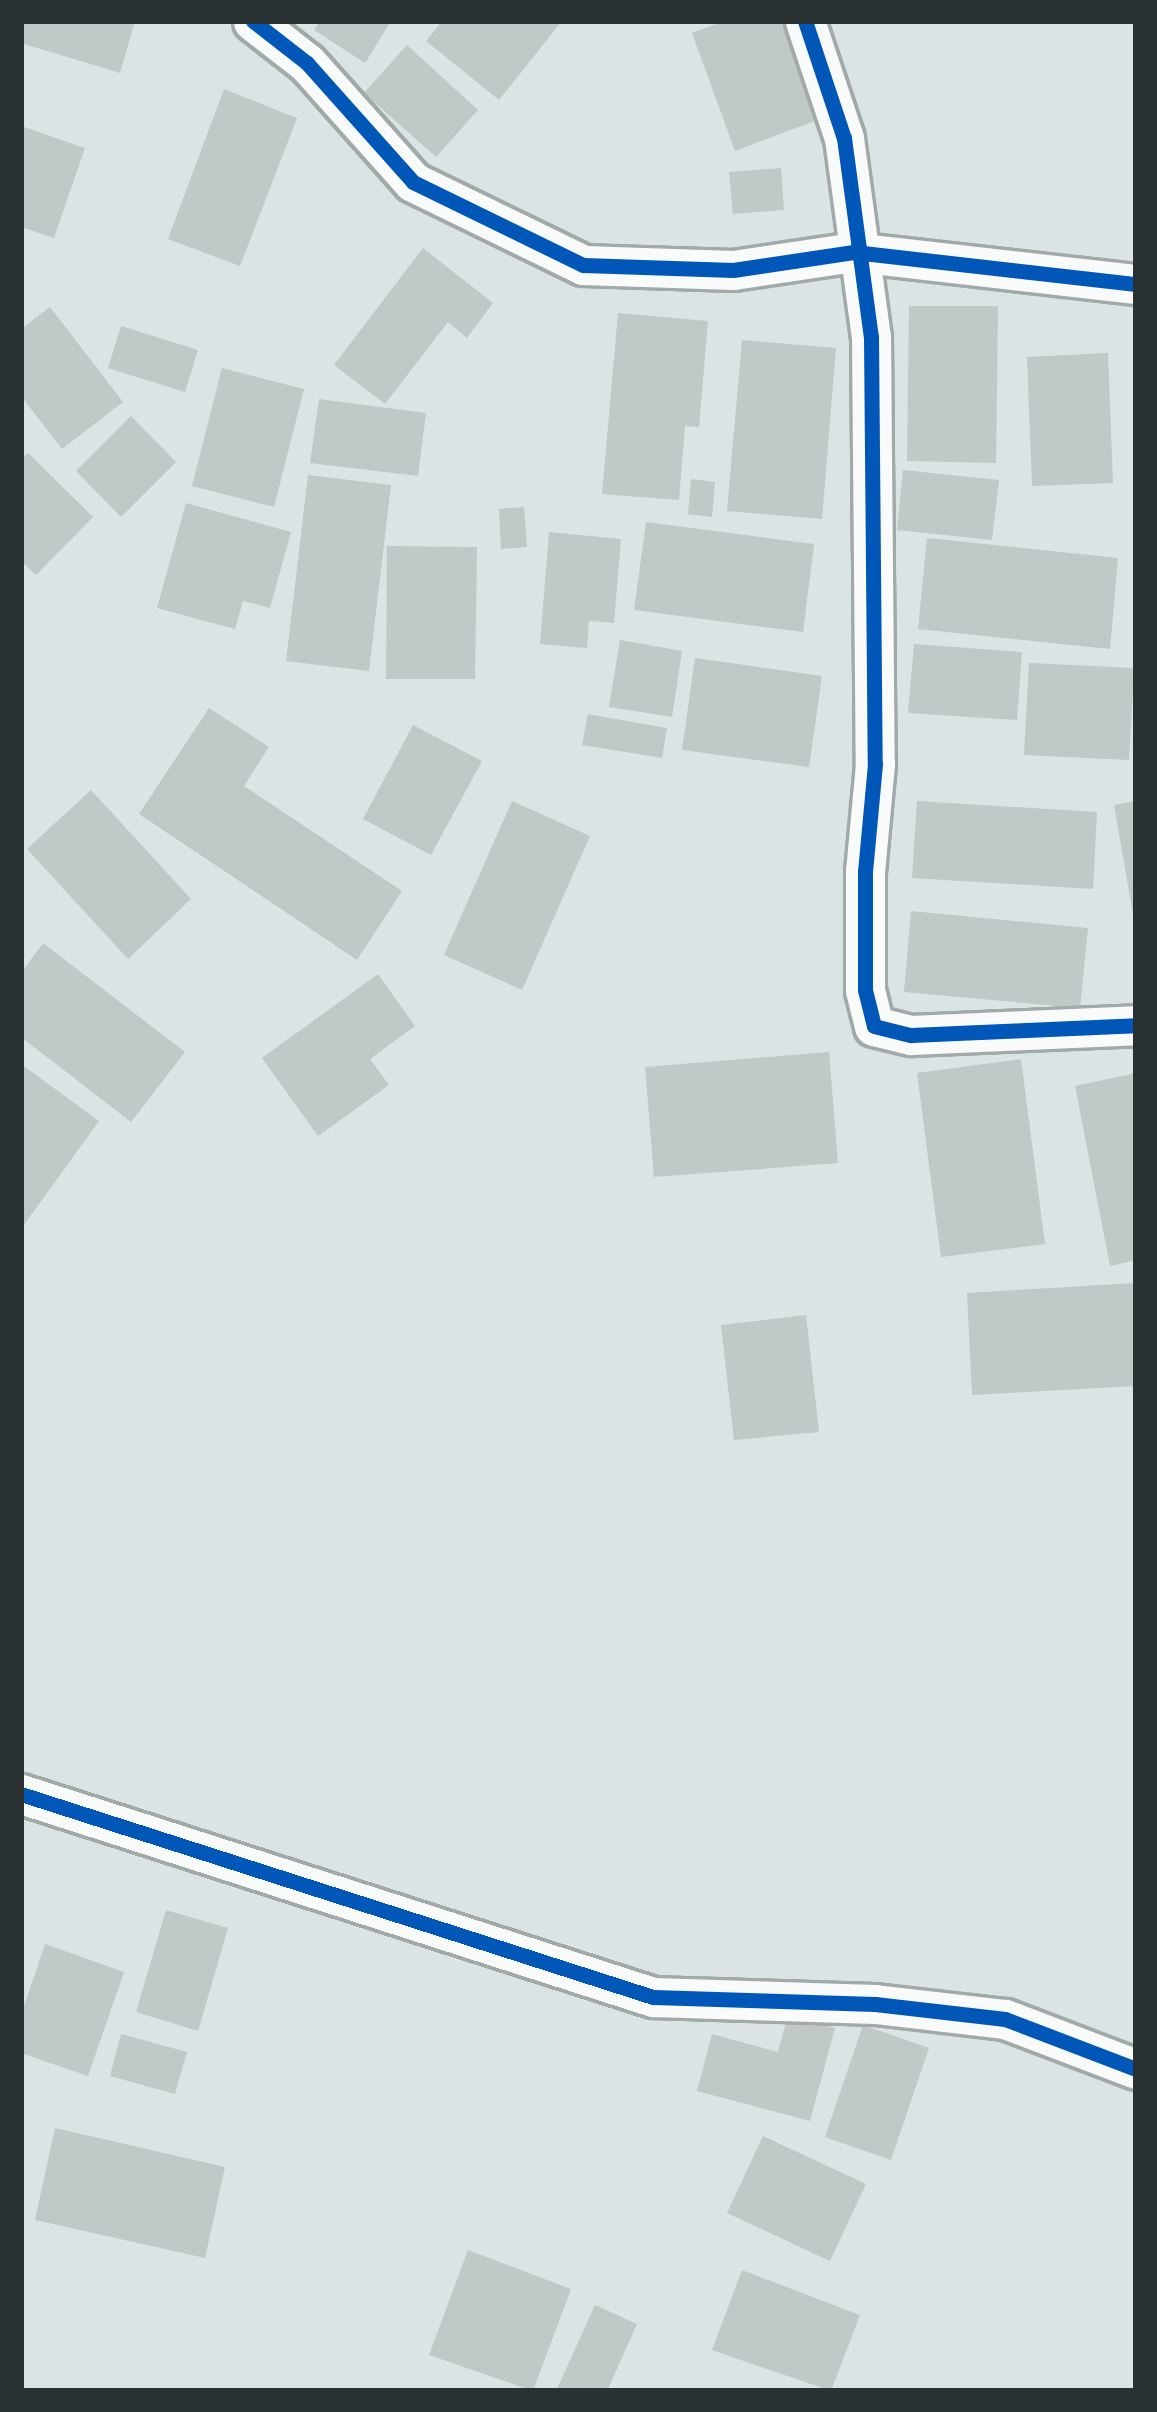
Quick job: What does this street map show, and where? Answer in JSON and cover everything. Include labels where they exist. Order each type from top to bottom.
[{"type":"street","points":[[253,21],[307,63],[413,182],[584,265],[733,271],[854,252],[1136,284]]},
{"type":"street","points":[[805,21],[844,138],[854,252],[871,337],[874,764],[865,942],[874,1026],[910,1035],[1136,1025]]},
{"type":"street","points":[[21,1794],[653,1997],[875,2004],[1005,2019],[1136,2069]]},
{"type":"building","points":[[21,21],[135,21],[120,73],[21,43]]},
{"type":"building","points":[[320,21],[391,21],[365,63],[314,30]]},
{"type":"building","points":[[442,21],[562,21],[499,100],[426,41]]},
{"type":"building","points":[[725,21],[785,21],[820,119],[735,151],[692,33]]},
{"type":"building","points":[[407,45],[478,110],[436,157],[364,93]]},
{"type":"building","points":[[224,89],[297,118],[240,266],[168,239]]},
{"type":"building","points":[[21,126],[85,148],[54,238],[21,227]]},
{"type":"building","points":[[781,168],[784,210],[733,214],[729,172]]},
{"type":"building","points":[[423,248],[493,303],[467,338],[448,322],[385,404],[334,365]]},
{"type":"building","points":[[909,306],[998,306],[996,463],[907,461]]},
{"type":"building","points":[[50,307],[123,402],[62,449],[21,396],[21,329]]},
{"type":"building","points":[[618,313],[708,321],[699,427],[685,426],[679,500],[602,494]]},
{"type":"building","points":[[121,326],[198,350],[185,392],[108,368]]},
{"type":"building","points":[[742,340],[836,348],[822,519],[727,511]]},
{"type":"building","points":[[1108,353],[1113,483],[1032,486],[1027,357]]},
{"type":"building","points":[[222,368],[304,389],[274,507],[192,486]]},
{"type":"building","points":[[319,399],[426,413],[418,476],[310,463]]},
{"type":"building","points":[[131,416],[176,462],[121,517],[76,471]]},
{"type":"building","points":[[28,453],[93,517],[36,575],[21,561],[21,460]]},
{"type":"building","points":[[903,470],[999,480],[992,540],[897,530]]},
{"type":"building","points":[[308,475],[391,485],[369,671],[286,661]]},
{"type":"building","points":[[691,479],[715,482],[712,517],[688,514]]},
{"type":"building","points":[[186,503],[291,532],[270,608],[243,601],[235,629],[157,608]]},
{"type":"building","points":[[524,507],[527,547],[501,549],[499,509]]},
{"type":"building","points":[[646,522],[814,544],[803,632],[634,610]]},
{"type":"building","points":[[549,532],[621,539],[614,623],[589,621],[587,648],[540,644]]},
{"type":"building","points":[[927,538],[1118,558],[1110,649],[918,629]]},
{"type":"building","points":[[387,546],[477,547],[475,679],[386,679]]},
{"type":"building","points":[[620,640],[682,651],[672,717],[609,707]]},
{"type":"building","points":[[914,644],[1022,652],[1017,720],[908,713]]},
{"type":"building","points":[[695,658],[822,676],[809,767],[682,750]]},
{"type":"building","points":[[1029,663],[1134,668],[1129,760],[1024,755]]},
{"type":"building","points":[[209,708],[269,747],[244,786],[402,891],[357,960],[139,814]]},
{"type":"building","points":[[588,714],[667,728],[662,758],[582,745]]},
{"type":"building","points":[[413,725],[482,761],[431,855],[363,819]]},
{"type":"building","points":[[91,790],[191,899],[128,959],[27,849]]},
{"type":"building","points":[[512,801],[590,836],[522,990],[444,955]]},
{"type":"building","points":[[917,801],[1097,812],[1093,889],[912,878]]},
{"type":"building","points":[[1136,801],[1136,920],[1134,920],[1114,805]]},
{"type":"building","points":[[911,911],[1088,928],[1080,1008],[904,992]]},
{"type":"building","points":[[43,943],[185,1052],[131,1122],[21,1037],[21,973]]},
{"type":"building","points":[[378,974],[415,1026],[370,1059],[389,1085],[318,1136],[262,1058]]},
{"type":"building","points":[[829,1052],[838,1163],[654,1177],[645,1067]]},
{"type":"building","points":[[1021,1059],[1045,1244],[941,1257],[917,1073]]},
{"type":"building","points":[[21,1064],[99,1121],[21,1229]]},
{"type":"building","points":[[1136,1073],[1136,1260],[1110,1266],[1075,1086]]},
{"type":"building","points":[[1136,1283],[1136,1386],[972,1395],[967,1293]]},
{"type":"building","points":[[806,1315],[819,1432],[734,1440],[721,1325]]},
{"type":"building","points":[[166,1910],[228,1928],[198,2031],[136,2012]]},
{"type":"building","points":[[45,1944],[124,1972],[88,2076],[21,2053],[21,2015]]},
{"type":"building","points":[[788,2015],[835,2028],[810,2121],[697,2091],[712,2034],[778,2052]]},
{"type":"building","points":[[863,2025],[929,2048],[891,2160],[825,2137]]},
{"type":"building","points":[[121,2034],[187,2052],[175,2094],[110,2076]]},
{"type":"building","points":[[55,2128],[225,2167],[205,2258],[35,2220]]},
{"type":"building","points":[[763,2136],[866,2184],[830,2261],[727,2213]]},
{"type":"building","points":[[468,2250],[571,2289],[533,2391],[429,2355]]},
{"type":"building","points":[[742,2270],[860,2315],[831,2391],[712,2350]]},
{"type":"building","points":[[595,2305],[637,2324],[607,2391],[556,2391]]},
{"type":"cycle path","points":[[253,21],[307,63],[413,182],[583,265],[733,270],[854,252],[1136,284]]},
{"type":"cycle path","points":[[805,21],[844,138],[871,337],[875,764],[865,871],[865,990],[874,1026],[911,1035],[1136,1025]]},
{"type":"cycle path","points":[[21,1794],[653,1997],[875,2004],[1005,2019],[1136,2069]]}]
